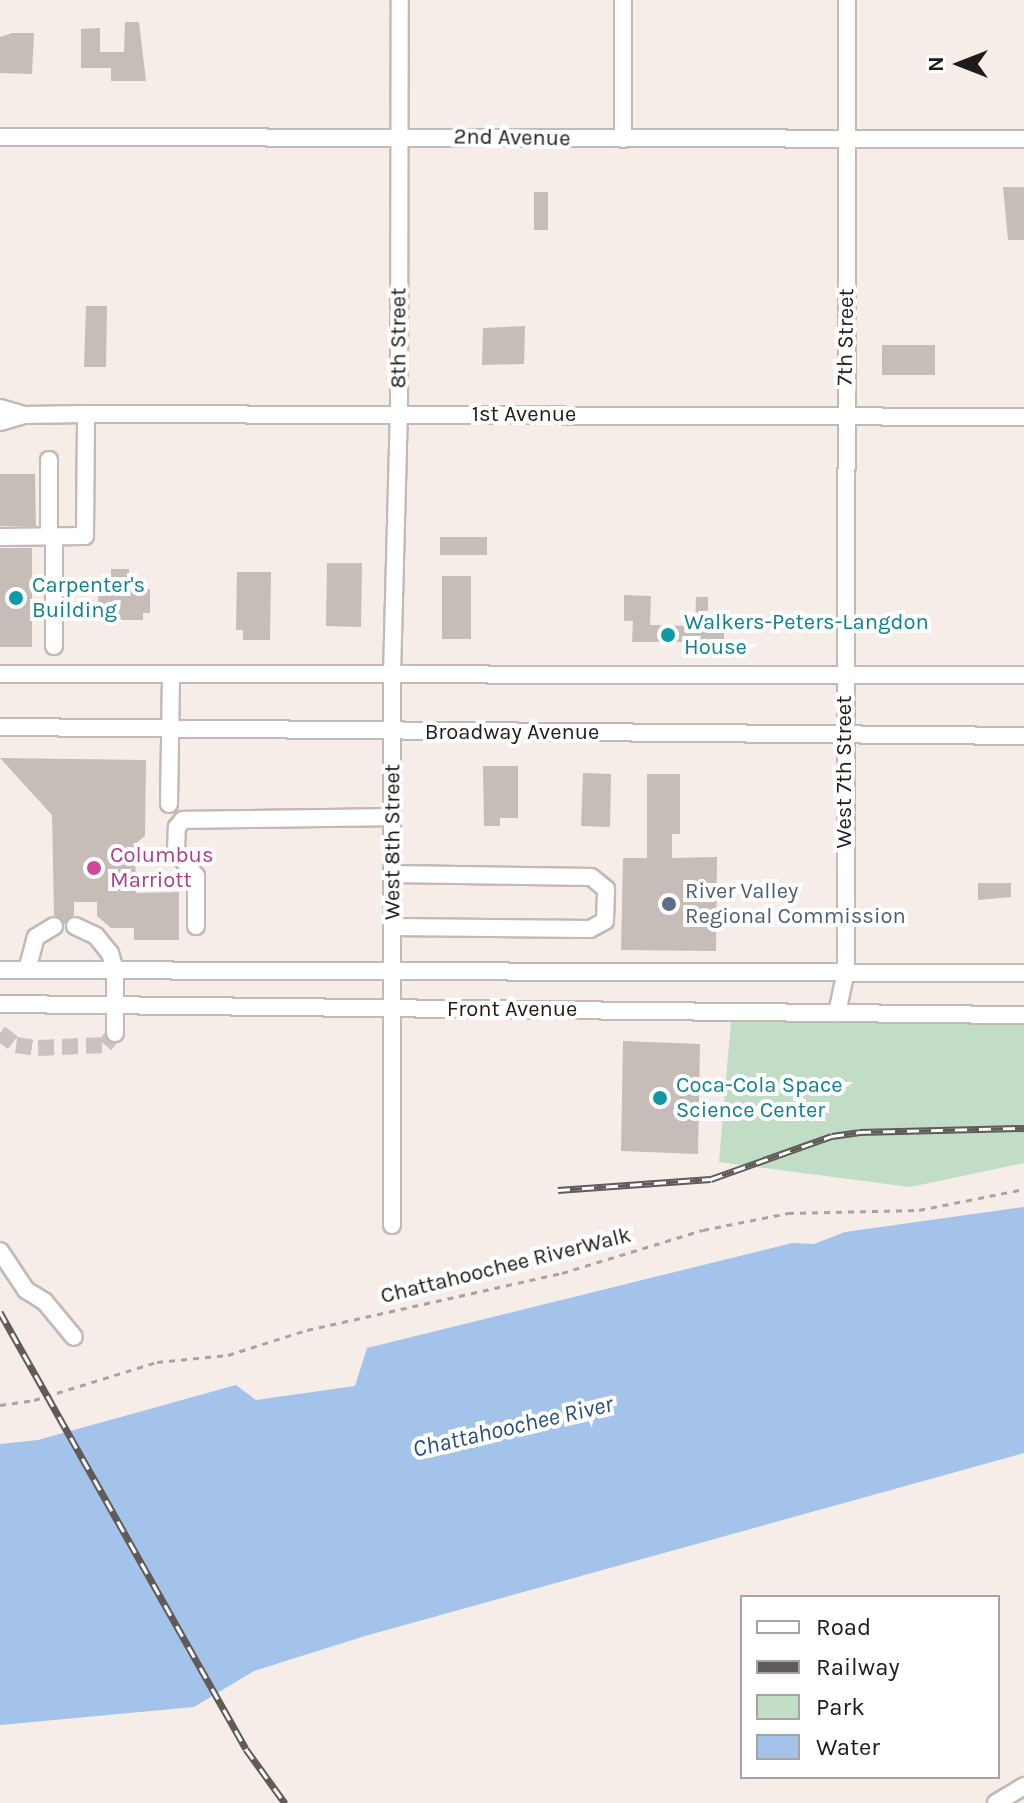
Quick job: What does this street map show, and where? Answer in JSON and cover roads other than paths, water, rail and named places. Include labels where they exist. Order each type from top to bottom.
[{"type":"street","name":"8th Street","points":[[392,675],[399,415],[400,0]]},
{"type":"street","points":[[623,0],[623,139]]},
{"type":"street","name":"7th Street","points":[[845,673],[849,137],[847,0]]},
{"type":"street","name":"2nd Avenue","points":[[0,137],[1024,139]]},
{"type":"street","name":"1st Avenue","points":[[0,408],[24,415]]},
{"type":"street","points":[[0,537],[85,536],[86,414]]},
{"type":"street","name":"1st Avenue","points":[[0,422],[24,415],[86,414],[1024,417]]},
{"type":"street","points":[[49,460],[54,646]]},
{"type":"street","name":"West 7th Street","points":[[837,1013],[846,971],[845,673]]},
{"type":"street","points":[[0,674],[1024,675]]},
{"type":"street","points":[[169,804],[171,674]]},
{"type":"street","name":"West 8th Street","points":[[392,675],[395,1009],[392,1225]]},
{"type":"street","name":"Broadway Avenue","points":[[0,727],[168,732],[1024,736]]},
{"type":"street","points":[[196,926],[196,876],[176,851],[177,827],[183,820],[392,817]]},
{"type":"street","points":[[393,874],[591,877],[606,889],[605,921],[590,929],[393,927]]},
{"type":"street","points":[[27,970],[36,937],[54,926]]},
{"type":"street","points":[[75,926],[105,945],[115,970],[115,1033]]},
{"type":"street","name":"Front Avenue","points":[[0,970],[393,968],[1024,973]]},
{"type":"street","name":"Front Avenue","points":[[0,1004],[1024,1015]]},
{"type":"street","points":[[0,1251],[26,1290],[45,1302],[74,1337]]},
{"type":"street","points":[[996,1803],[1024,1786]]},
{"type":"water","name":"Chattahoochee River","points":[[1024,1207],[1024,1453],[365,1636],[254,1671],[194,1707],[0,1725],[0,1444],[38,1440],[236,1385],[256,1400],[355,1386],[367,1348],[792,1243],[814,1244],[845,1232]]},
{"type":"tunnel","points":[[0,1033],[16,1045],[38,1048],[105,1045],[115,1033]]},
{"type":"railway","points":[[558,1190],[711,1179],[832,1136],[859,1132],[1024,1128]]},
{"type":"railway","points":[[0,1312],[246,1749],[285,1803]]},
{"type":"place","name":"Carpenter's Building","points":[[16,598]]},
{"type":"place","name":"Walkers-Peters-Langdon House","points":[[668,635]]},
{"type":"place","name":"Columbus Marriott","points":[[94,868]]},
{"type":"place","name":"River Valley Regional Commission","points":[[669,904]]},
{"type":"place","name":"Coca-Cola Space Science Center","points":[[660,1098]]}]
